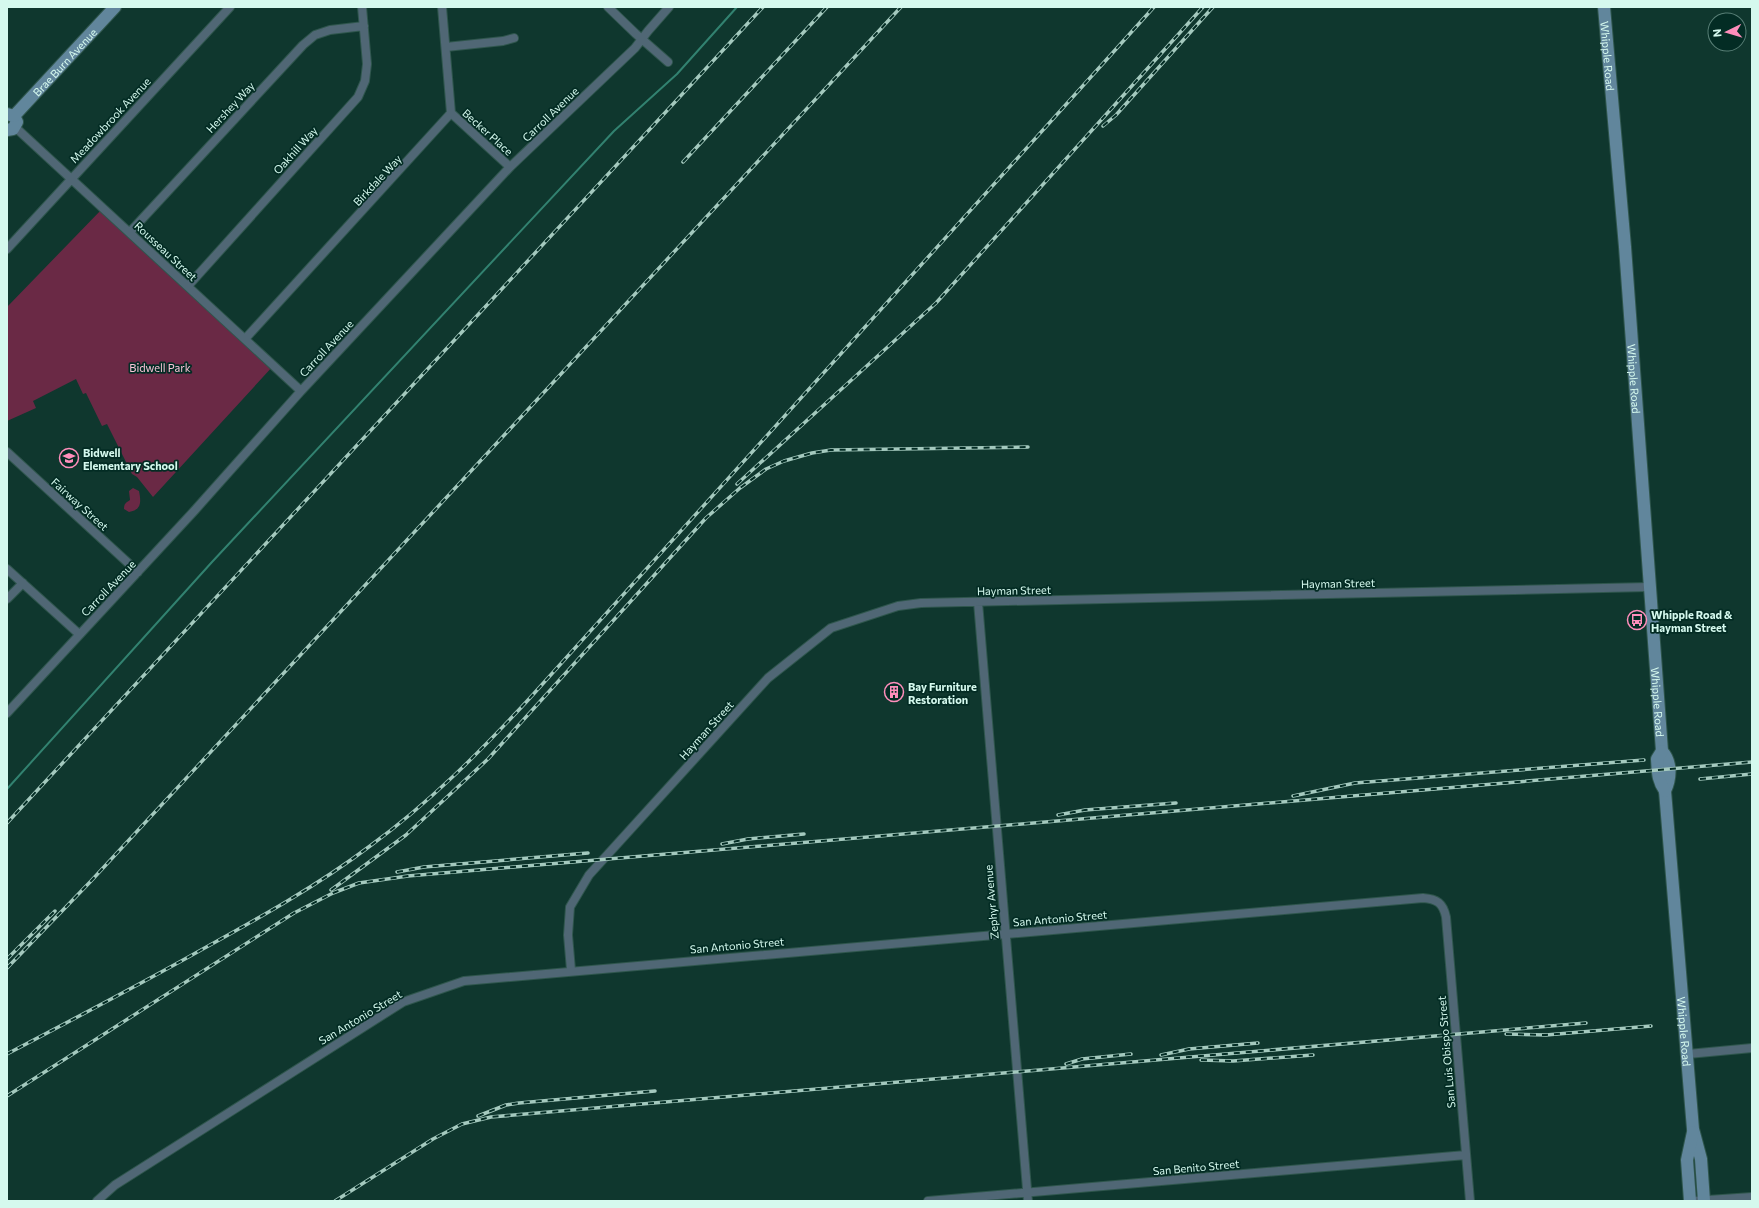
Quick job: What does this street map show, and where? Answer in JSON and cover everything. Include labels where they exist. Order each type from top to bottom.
[{"type":"main road","name":"Brae Burn Avenue","points":[[11,122],[115,7]]},
{"type":"main road","name":"Whipple Road","points":[[1604,7],[1624,244],[1662,751],[1668,758],[1670,780],[1665,791],[1688,1054],[1693,1129],[1687,1160],[1698,1201]]},
{"type":"street","name":"Meadowbrook Avenue","points":[[7,249],[230,7]]},
{"type":"street","name":"Oakhill Way","points":[[188,286],[358,97],[366,81],[368,64],[362,7]]},
{"type":"street","points":[[442,7],[451,114]]},
{"type":"street","points":[[608,7],[668,62]]},
{"type":"street","name":"Carroll Avenue","points":[[7,713],[138,572],[301,391],[510,167],[635,48],[669,7]]},
{"type":"street","name":"Hershey Way","points":[[130,232],[303,45],[315,35],[330,30],[364,26]]},
{"type":"street","points":[[446,47],[503,41],[514,38]]},
{"type":"street","name":"Becker Place","points":[[451,114],[510,167]]},
{"type":"street","name":"Birkdale Way","points":[[245,339],[451,114]]},
{"type":"street","name":"Rousseau Street","points":[[11,122],[301,391]]},
{"type":"street","name":"Fairway Street","points":[[7,452],[138,572]]},
{"type":"street","points":[[7,569],[79,634]]},
{"type":"street","points":[[7,599],[23,583]]},
{"type":"street","name":"Hayman Street","points":[[571,970],[568,935],[570,907],[588,875],[768,678],[831,628],[898,606],[921,603],[1649,588]]},
{"type":"street","name":"Zephyr Avenue","points":[[978,602],[1028,1201]]},
{"type":"street","name":"San Antonio Street","points":[[97,1201],[115,1185],[402,1002],[464,981],[571,970],[1423,898],[1432,898],[1440,902]]},
{"type":"street","name":"San Luis Obispo Street","points":[[1440,902],[1446,917],[1470,1201]]},
{"type":"street","points":[[1688,1054],[1752,1048]]},
{"type":"street","name":"San Benito Street","points":[[928,1201],[1466,1155]]},
{"type":"street","points":[[1698,1201],[1752,1197]]},
{"type":"green space","name":"Bidwell Park","points":[[103,208],[274,365],[153,497],[137,477],[132,474],[107,424],[102,426],[86,393],[83,394],[76,379],[33,401],[36,408],[7,421],[7,307]]},
{"type":"green space","points":[[133,488],[139,491],[140,504],[136,509],[129,512],[124,509],[124,507],[130,500],[129,491]]},
{"type":"waterway","points":[[7,789],[212,562],[614,131],[677,74],[737,7]]},
{"type":"railway","points":[[7,823],[763,7]]},
{"type":"railway","points":[[683,162],[827,7]]},
{"type":"railway","points":[[7,968],[91,881],[901,7]]},
{"type":"railway","points":[[7,1054],[153,977],[287,901],[350,861],[392,830],[433,795],[473,757],[529,699],[1154,7]]},
{"type":"railway","points":[[737,484],[936,303],[1203,7]]},
{"type":"railway","points":[[1103,126],[1116,115],[1213,7]]},
{"type":"railway","points":[[331,890],[406,835],[488,759],[706,518],[740,488],[766,469],[784,461],[812,453],[831,450],[1028,447]]},
{"type":"railway","points":[[1293,796],[1355,783],[1644,760]]},
{"type":"railway","points":[[7,1096],[294,913],[333,893],[359,883],[408,876],[1752,762]]},
{"type":"railway","points":[[1700,779],[1752,774]]},
{"type":"railway","points":[[1058,815],[1085,810],[1176,803]]},
{"type":"railway","points":[[722,844],[748,839],[804,834]]},
{"type":"railway","points":[[397,872],[424,867],[588,853]]},
{"type":"railway","points":[[7,959],[55,911]]},
{"type":"railway","points":[[335,1201],[433,1139],[462,1124],[491,1117],[1586,1023]]},
{"type":"railway","points":[[1506,1034],[1546,1035],[1651,1026]]},
{"type":"railway","points":[[1161,1055],[1189,1049],[1258,1043]]},
{"type":"railway","points":[[1066,1064],[1082,1059],[1131,1054]]},
{"type":"railway","points":[[1201,1060],[1233,1061],[1313,1055]]},
{"type":"railway","points":[[478,1116],[506,1105],[519,1103],[655,1091]]},
{"type":"place","name":"Bidwell Elementary School","points":[[69,458]]},
{"type":"place","name":"Whipple Road & Hayman Street","points":[[1637,620]]},
{"type":"place","name":"Bay Furniture Restoration","points":[[894,692]]}]
